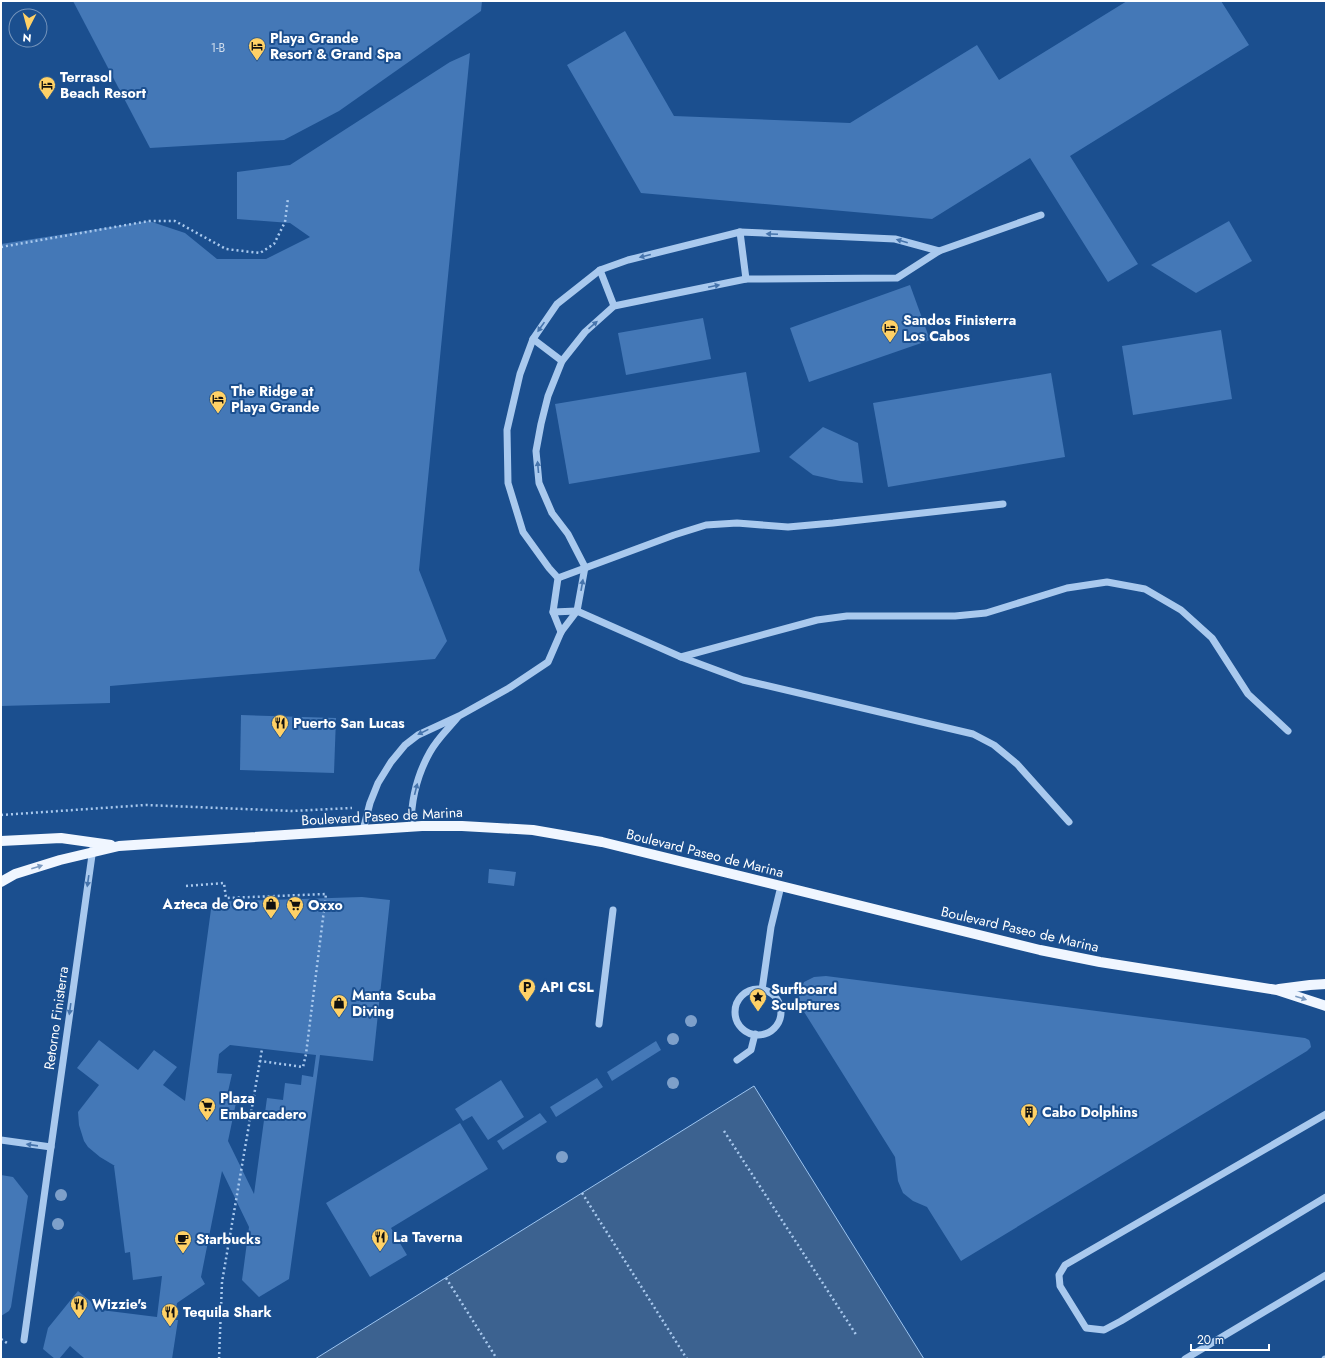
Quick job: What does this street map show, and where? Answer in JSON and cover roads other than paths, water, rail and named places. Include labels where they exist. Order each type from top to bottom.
[{"type":"main road","name":"Boulevard Paseo de Marina","points":[[1,882],[15,874],[93,847],[411,827],[481,826],[527,829],[602,842],[1072,957],[1277,990],[1326,1006]]},
{"type":"main road","name":"Boulevard Paseo de Marina","points":[[1,841],[61,838],[93,847]]},
{"type":"main road","name":"Boulevard Paseo de Marina","points":[[1277,990],[1326,984]]},
{"type":"street","points":[[363,830],[368,808],[378,783],[391,762],[405,745],[418,735],[459,716],[509,688],[548,662],[561,632],[577,610],[585,567],[568,534],[552,513],[539,483],[536,451],[548,396],[562,361],[585,332],[614,306],[746,279],[897,278],[939,251],[1041,215]]},
{"type":"street","points":[[558,578],[523,532],[508,483],[507,430],[520,374],[533,339],[557,304],[600,270],[628,260],[740,232],[895,239],[939,251]]},
{"type":"street","points":[[740,232],[746,279]]},
{"type":"street","points":[[600,270],[614,306]]},
{"type":"street","points":[[533,339],[562,361]]},
{"type":"street","points":[[558,578],[674,535],[706,525],[738,523],[788,527],[1003,504]]},
{"type":"street","points":[[558,578],[553,612],[561,632]]},
{"type":"street","points":[[681,657],[816,620],[847,616],[955,616],[986,613],[1067,588],[1108,582],[1146,589],[1181,610],[1212,638],[1248,694],[1288,731]]},
{"type":"street","points":[[553,612],[577,610],[681,657],[743,680],[973,734],[994,745],[1018,764],[1069,822]]},
{"type":"street","points":[[411,827],[414,795],[420,772],[436,742],[459,716]]},
{"type":"street","name":"Retorno Finisterra","points":[[24,1340],[93,847]]},
{"type":"street","points":[[762,990],[772,927],[781,886]]},
{"type":"street","points":[[599,1024],[613,910]]},
{"type":"street","points":[[762,990],[771,994],[778,1001],[780,1017],[777,1024],[770,1031],[763,1034],[755,1034],[745,1031],[740,1025],[736,1016],[736,1006],[739,999],[747,992],[762,990]]},
{"type":"street","points":[[737,1060],[751,1050],[755,1034]]},
{"type":"street","points":[[1326,1114],[1065,1265],[1059,1275],[1060,1286],[1086,1328],[1104,1330],[1121,1322],[1326,1197]]},
{"type":"street","points":[[1,1140],[51,1147]]},
{"type":"street","points":[[1185,1359],[1326,1275]]},
{"type":"water","points":[[754,1086],[924,1359],[315,1359]]},
{"type":"place","name":"Playa Grande Resort & Grand Spa","points":[[257,61]]},
{"type":"place","name":"Terrasol Beach Resort","points":[[47,100]]},
{"type":"place","name":"Sandos Finisterra Los Cabos","points":[[890,343]]},
{"type":"place","name":"The Ridge at Playa Grande","points":[[218,414]]},
{"type":"place","name":"Puerto San Lucas","points":[[280,738]]},
{"type":"place","name":"Azteca de Oro","points":[[271,919]]},
{"type":"place","name":"Oxxo","points":[[295,920]]},
{"type":"place","name":"API CSL","points":[[527,1002]]},
{"type":"place","name":"Surfboard Sculptures","points":[[758,1012]]},
{"type":"place","name":"Manta Scuba Diving","points":[[339,1018]]},
{"type":"place","name":"Plaza Embarcadero","points":[[207,1121]]},
{"type":"place","name":"Cabo Dolphins","points":[[1029,1127]]},
{"type":"place","name":"La Taverna","points":[[380,1252]]},
{"type":"place","name":"Starbucks","points":[[183,1254]]},
{"type":"place","name":"Wizzie's","points":[[79,1319]]},
{"type":"place","name":"Tequila Shark","points":[[170,1327]]}]
